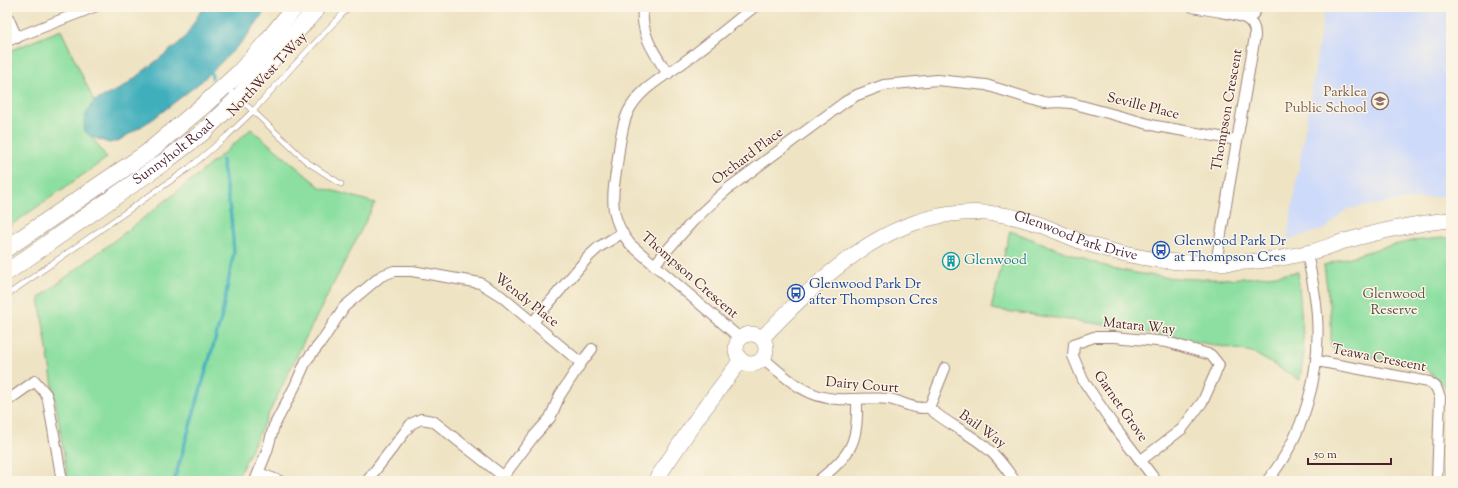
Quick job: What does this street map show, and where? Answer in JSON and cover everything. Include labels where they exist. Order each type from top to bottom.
[{"type":"main road","name":"Sunnyholt Road","points":[[7,248],[147,153],[225,86],[265,44],[295,7]]},
{"type":"main road","name":"Sunnyholt Road","points":[[7,272],[164,162],[203,132],[238,98],[318,7]]},
{"type":"street","points":[[7,15],[12,39],[94,7]]},
{"type":"street","points":[[643,7],[644,24],[648,42],[668,74]]},
{"type":"street","name":"Thompson Crescent","points":[[741,339],[630,244],[622,233],[614,213],[613,196],[625,120],[632,105],[642,92],[668,74],[754,7]]},
{"type":"street","points":[[1193,7],[1238,15],[1249,20],[1258,7]]},
{"type":"street","name":"Thompson Crescent","points":[[1216,263],[1255,36],[1254,26],[1249,20]]},
{"type":"street","name":"Orchard Place","points":[[654,265],[698,216],[730,187],[845,102],[857,95],[888,84],[913,83],[932,80],[986,85],[1044,103]]},
{"type":"street","name":"Seville Place","points":[[1044,103],[1071,103],[1156,126],[1237,140]]},
{"type":"street","name":"Glenwood Park Drive","points":[[762,338],[810,290],[871,243],[896,229],[929,218],[950,214],[978,213],[1005,215],[1030,221],[1087,243],[1124,254],[1178,262],[1216,263],[1266,260],[1307,253],[1395,228],[1451,220]]},
{"type":"street","points":[[533,322],[589,256],[599,247],[622,233]]},
{"type":"street","points":[[1267,481],[1284,456],[1298,428],[1311,389],[1317,361],[1316,301],[1307,253]]},
{"type":"street","name":"Wendy Place","points":[[257,477],[267,451],[274,426],[306,361],[322,341],[344,307],[381,276],[398,271],[412,271],[480,283],[498,293],[581,363]]},
{"type":"street","points":[[753,334],[762,338],[766,347],[766,352],[763,358],[753,364],[741,360],[736,350],[741,339],[753,334]]},
{"type":"street","name":"Matara Way","points":[[1074,344],[1094,337],[1115,337],[1167,342],[1211,355],[1219,365],[1203,401],[1182,429],[1140,461]]},
{"type":"street","name":"Garnet Grove","points":[[1074,344],[1073,356],[1082,380],[1112,423],[1156,481]]},
{"type":"street","points":[[367,481],[411,424],[421,419],[430,419],[433,421],[501,478],[519,458],[534,436],[550,418],[560,395],[592,349]]},
{"type":"street","name":"Dairy Court","points":[[763,358],[792,383],[813,395],[835,399],[889,399],[920,408],[928,407]]},
{"type":"street","points":[[655,481],[698,417],[741,360]]},
{"type":"street","name":"Teawa Crescent","points":[[1317,361],[1429,382],[1436,387],[1440,397],[1437,481]]},
{"type":"street","points":[[928,407],[933,399],[945,368]]},
{"type":"street","points":[[7,401],[35,381],[46,394],[62,481]]},
{"type":"street","points":[[818,481],[839,463],[849,451],[855,435],[857,399]]},
{"type":"street","name":"Bail Way","points":[[928,407],[935,414],[989,449],[1015,481]]},
{"type":"street","points":[[257,477],[280,481]]},
{"type":"lane","name":"NorthWest T-Way","points":[[7,295],[189,168],[227,136],[253,111],[348,7]]},
{"type":"lane","points":[[225,86],[307,162],[341,184]]},
{"type":"shaded area","name":"Parklea Public School","points":[[1325,7],[1451,7],[1451,195],[1347,209],[1325,229],[1287,240]]},
{"type":"green space","points":[[61,30],[94,101],[90,107],[85,131],[92,137],[107,158],[7,228],[7,52]]},
{"type":"green space","points":[[251,129],[320,187],[375,203],[302,345],[236,481],[68,481],[39,298],[173,195],[226,152]]},
{"type":"green space","points":[[1010,231],[1089,261],[1139,274],[1161,277],[1230,279],[1298,272],[1304,351],[1300,380],[1252,352],[1099,324],[991,309]]},
{"type":"green space","name":"Glenwood Reserve","points":[[1451,238],[1451,481],[1443,481],[1448,425],[1448,389],[1423,366],[1334,350],[1331,346],[1331,318],[1324,265],[1380,248],[1412,241]]},
{"type":"water","points":[[203,7],[268,7],[244,40],[202,81],[153,119],[118,141],[109,143],[92,137],[85,131],[85,116],[94,101],[122,88],[179,43],[186,36]]},
{"type":"waterway","points":[[211,69],[212,78]]},
{"type":"waterway","points":[[174,481],[221,319],[234,252],[231,217],[222,160]]},
{"type":"place","name":"Parklea Public School","points":[[1380,101]]},
{"type":"place","name":"Glenwood Park Dr at Thompson Cres","points":[[1161,250]]},
{"type":"place","name":"Glenwood","points":[[951,261]]},
{"type":"place","name":"Glenwood Park Dr after Thompson Cres","points":[[796,293]]}]
